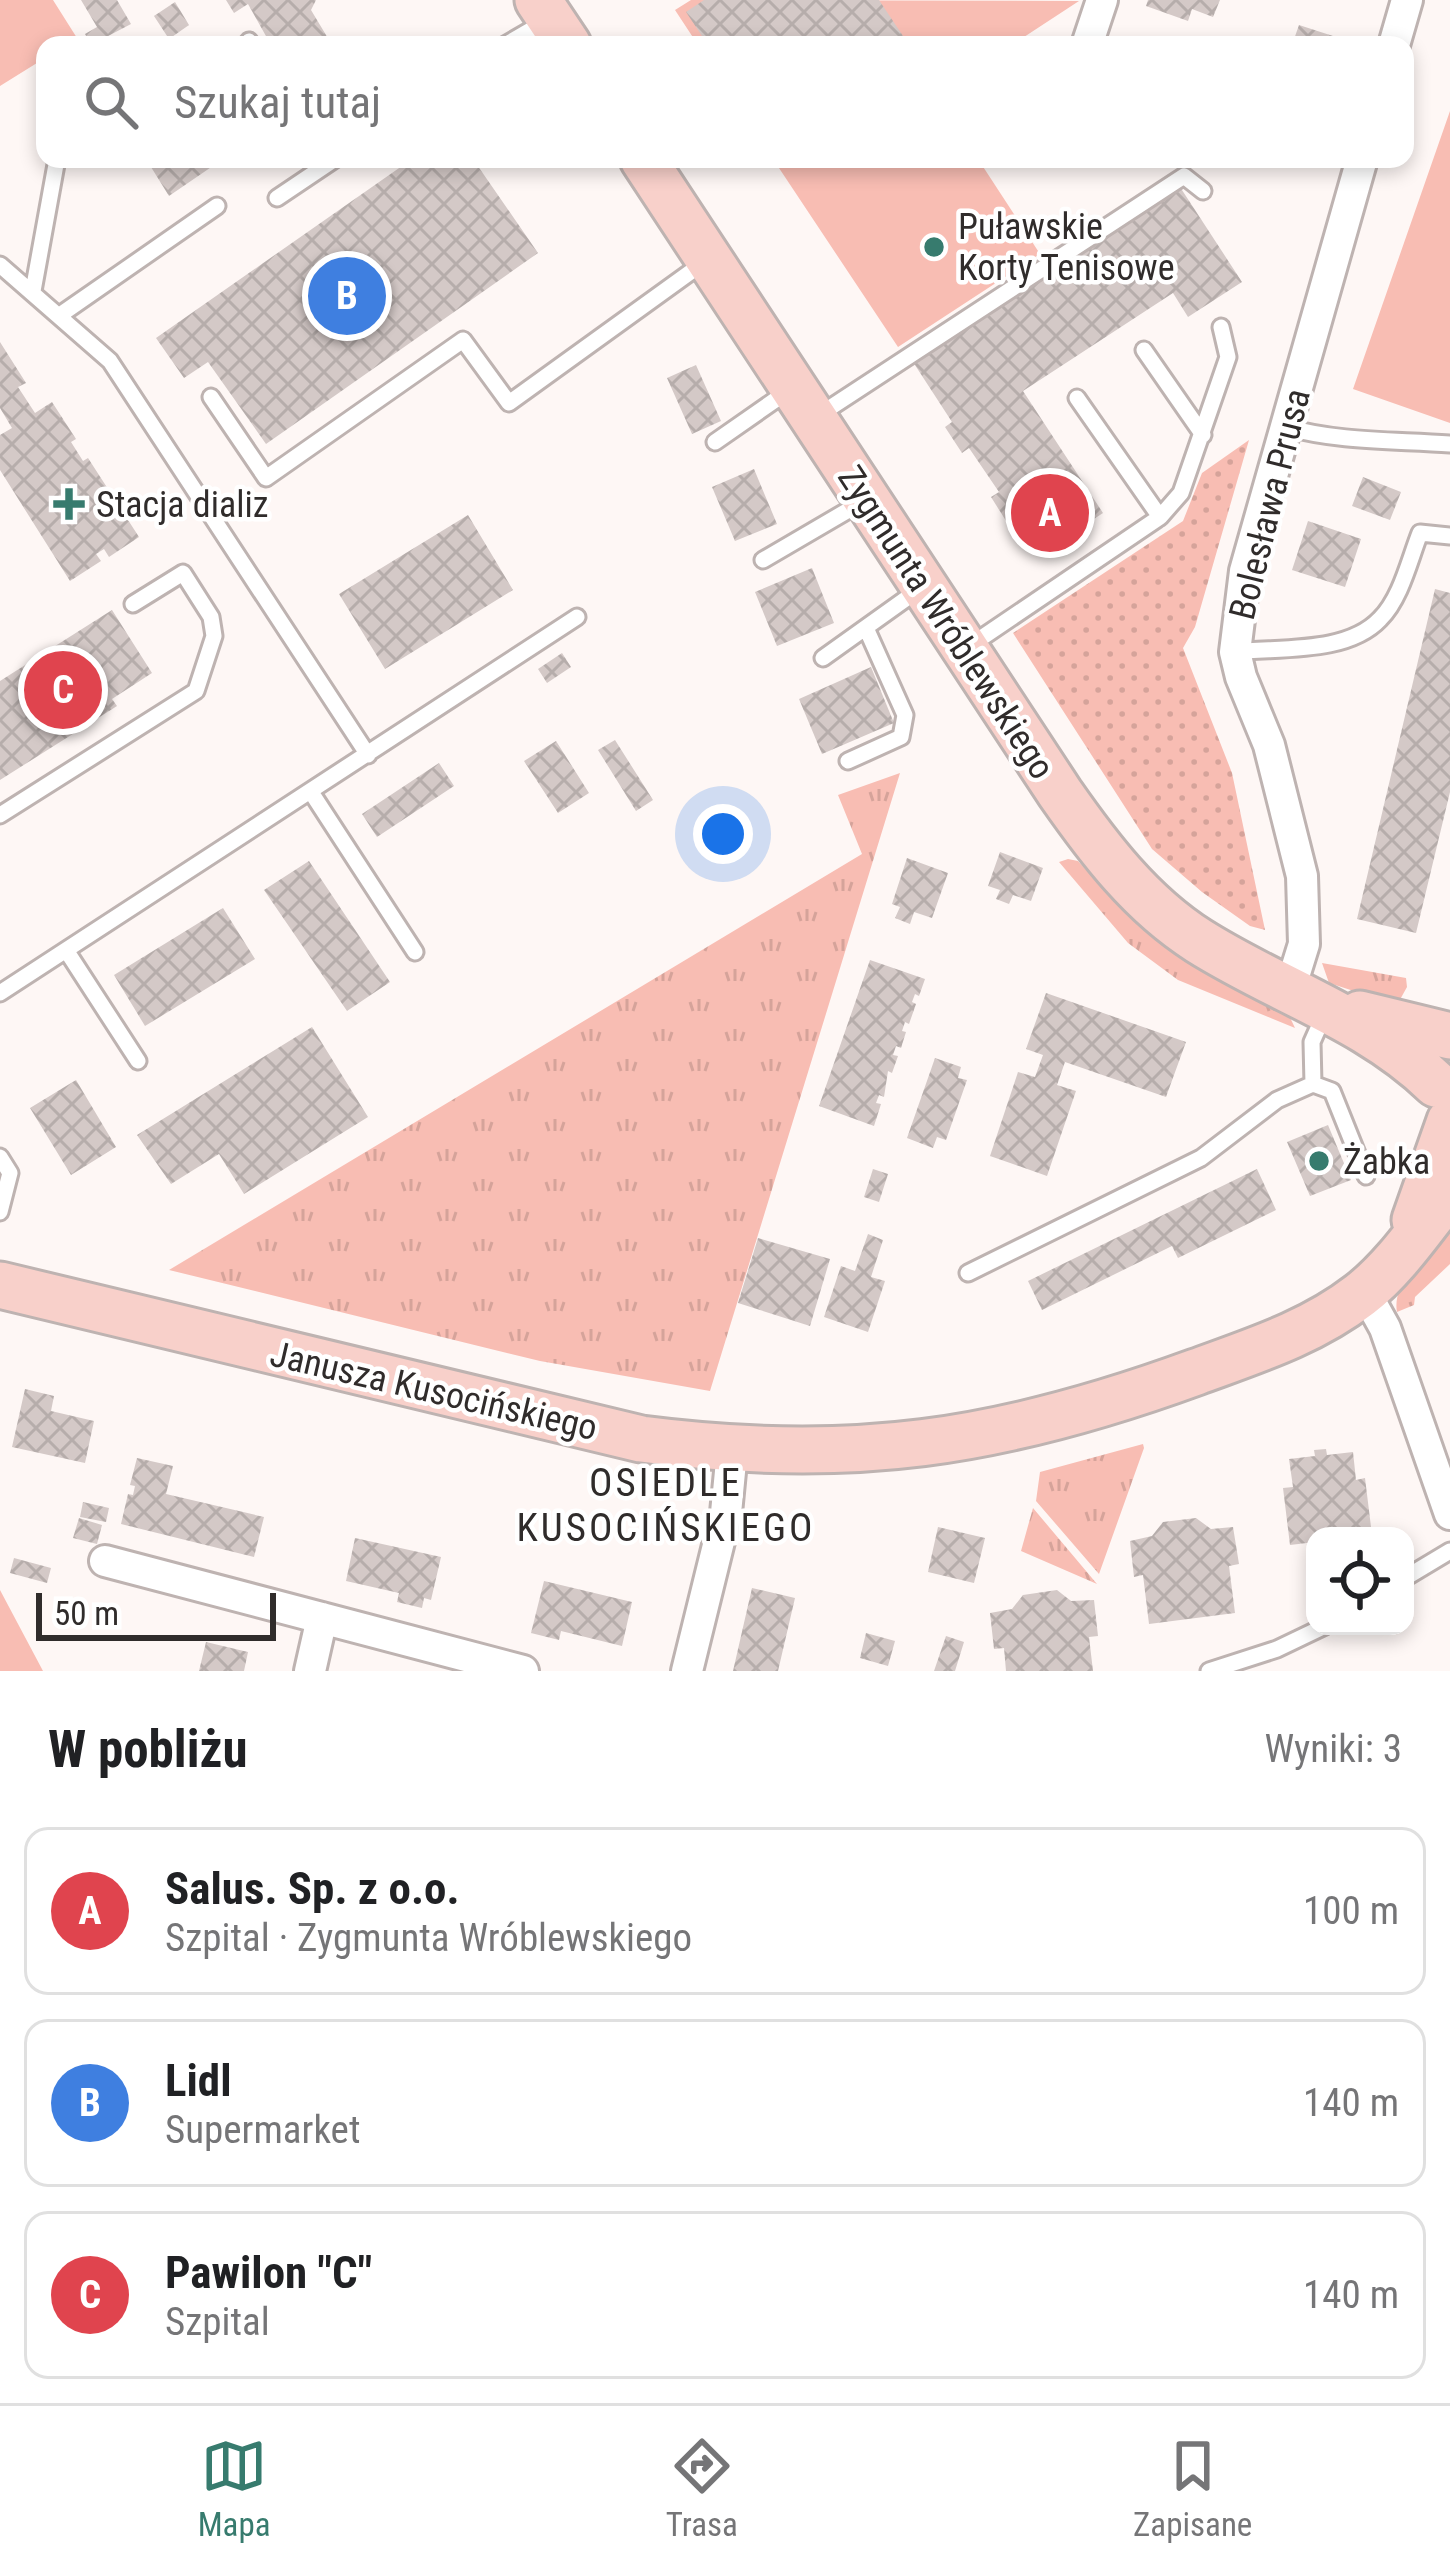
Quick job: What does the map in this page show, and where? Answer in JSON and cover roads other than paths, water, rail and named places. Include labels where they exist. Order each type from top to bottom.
[{"type":"street","points":[[1090,36],[1102,0]]},
{"type":"street","points":[[1397,36],[1407,0]]},
{"type":"street","name":"Zygmunta Wróblewskiego","points":[[649,168],[1112,864],[1148,902],[1194,938],[1309,998],[1414,1063],[1445,1108]]},
{"type":"street","name":"Bolesława Prusa","points":[[1309,998],[1302,876],[1269,745],[1235,652],[1245,572],[1359,168]]},
{"type":"street","name":"Zygmunta Wróblewskiego","points":[[1309,998],[1450,1037]]},
{"type":"street","name":"Janusza Kusocińskiego","points":[[1402,1252],[1445,1108],[1436,1067],[1450,1037]]},
{"type":"street","name":"Janusza Kusocińskiego","points":[[0,1285],[641,1439],[732,1450],[861,1451],[1028,1426],[1095,1408],[1325,1321],[1365,1292],[1450,1192]]},
{"type":"street","points":[[1365,1292],[1384,1328],[1450,1514]]},
{"type":"street","points":[[687,1671],[726,1514],[732,1450]]},
{"type":"street","points":[[106,1561],[523,1671]]},
{"type":"street","points":[[310,1671],[322,1618]]},
{"type":"lane","points":[[523,36],[552,21]]},
{"type":"lane","points":[[32,292],[55,168]]},
{"type":"lane","points":[[277,198],[319,168]]},
{"type":"lane","points":[[715,442],[803,403],[1184,176],[1203,191]]},
{"type":"lane","points":[[60,315],[217,206]]},
{"type":"lane","points":[[211,397],[266,478],[464,340],[508,403],[709,259]]},
{"type":"lane","points":[[0,266],[110,361],[368,755]]},
{"type":"lane","points":[[965,648],[1160,517],[1181,494],[1228,358],[1221,327]]},
{"type":"lane","points":[[1144,350],[1203,435]]},
{"type":"lane","points":[[1077,398],[1160,517]]},
{"type":"lane","points":[[1286,427],[1323,438],[1450,444]]},
{"type":"lane","points":[[763,560],[867,500]]},
{"type":"lane","points":[[1235,652],[1339,642],[1366,630],[1382,618],[1394,599],[1420,533],[1450,536]]},
{"type":"lane","points":[[0,815],[196,692],[214,636],[211,617],[183,573],[133,604]]},
{"type":"lane","points":[[823,658],[924,586]]},
{"type":"lane","points":[[0,994],[577,617]]},
{"type":"lane","points":[[848,761],[901,737],[905,715],[866,628]]},
{"type":"lane","points":[[310,792],[415,952]]},
{"type":"lane","points":[[66,950],[138,1061]]},
{"type":"lane","points":[[1309,998],[1313,1084]]},
{"type":"lane","points":[[968,1273],[1201,1158],[1277,1100],[1313,1084],[1332,1091],[1366,1176]]},
{"type":"lane","points":[[0,1157],[10,1174],[0,1212]]},
{"type":"lane","points":[[1414,1573],[1450,1551]]},
{"type":"lane","points":[[1208,1671],[1306,1635]]},
{"type":"place","name":"Puławskie Korty Tenisowe","points":[[934,247]]},
{"type":"place","name":"Lidl","points":[[347,296]]},
{"type":"place","name":"Stacja dializ","points":[[69,504]]},
{"type":"place","name":"Salus. Sp. z o.o.","points":[[1050,513]]},
{"type":"place","name":"Pawilon \"C\"","points":[[63,690]]},
{"type":"place","name":"Żabka","points":[[1319,1161]]},
{"type":"district","name":"OSIEDLE KUSOCIŃSKIEGO","points":[[666,1504]]}]
